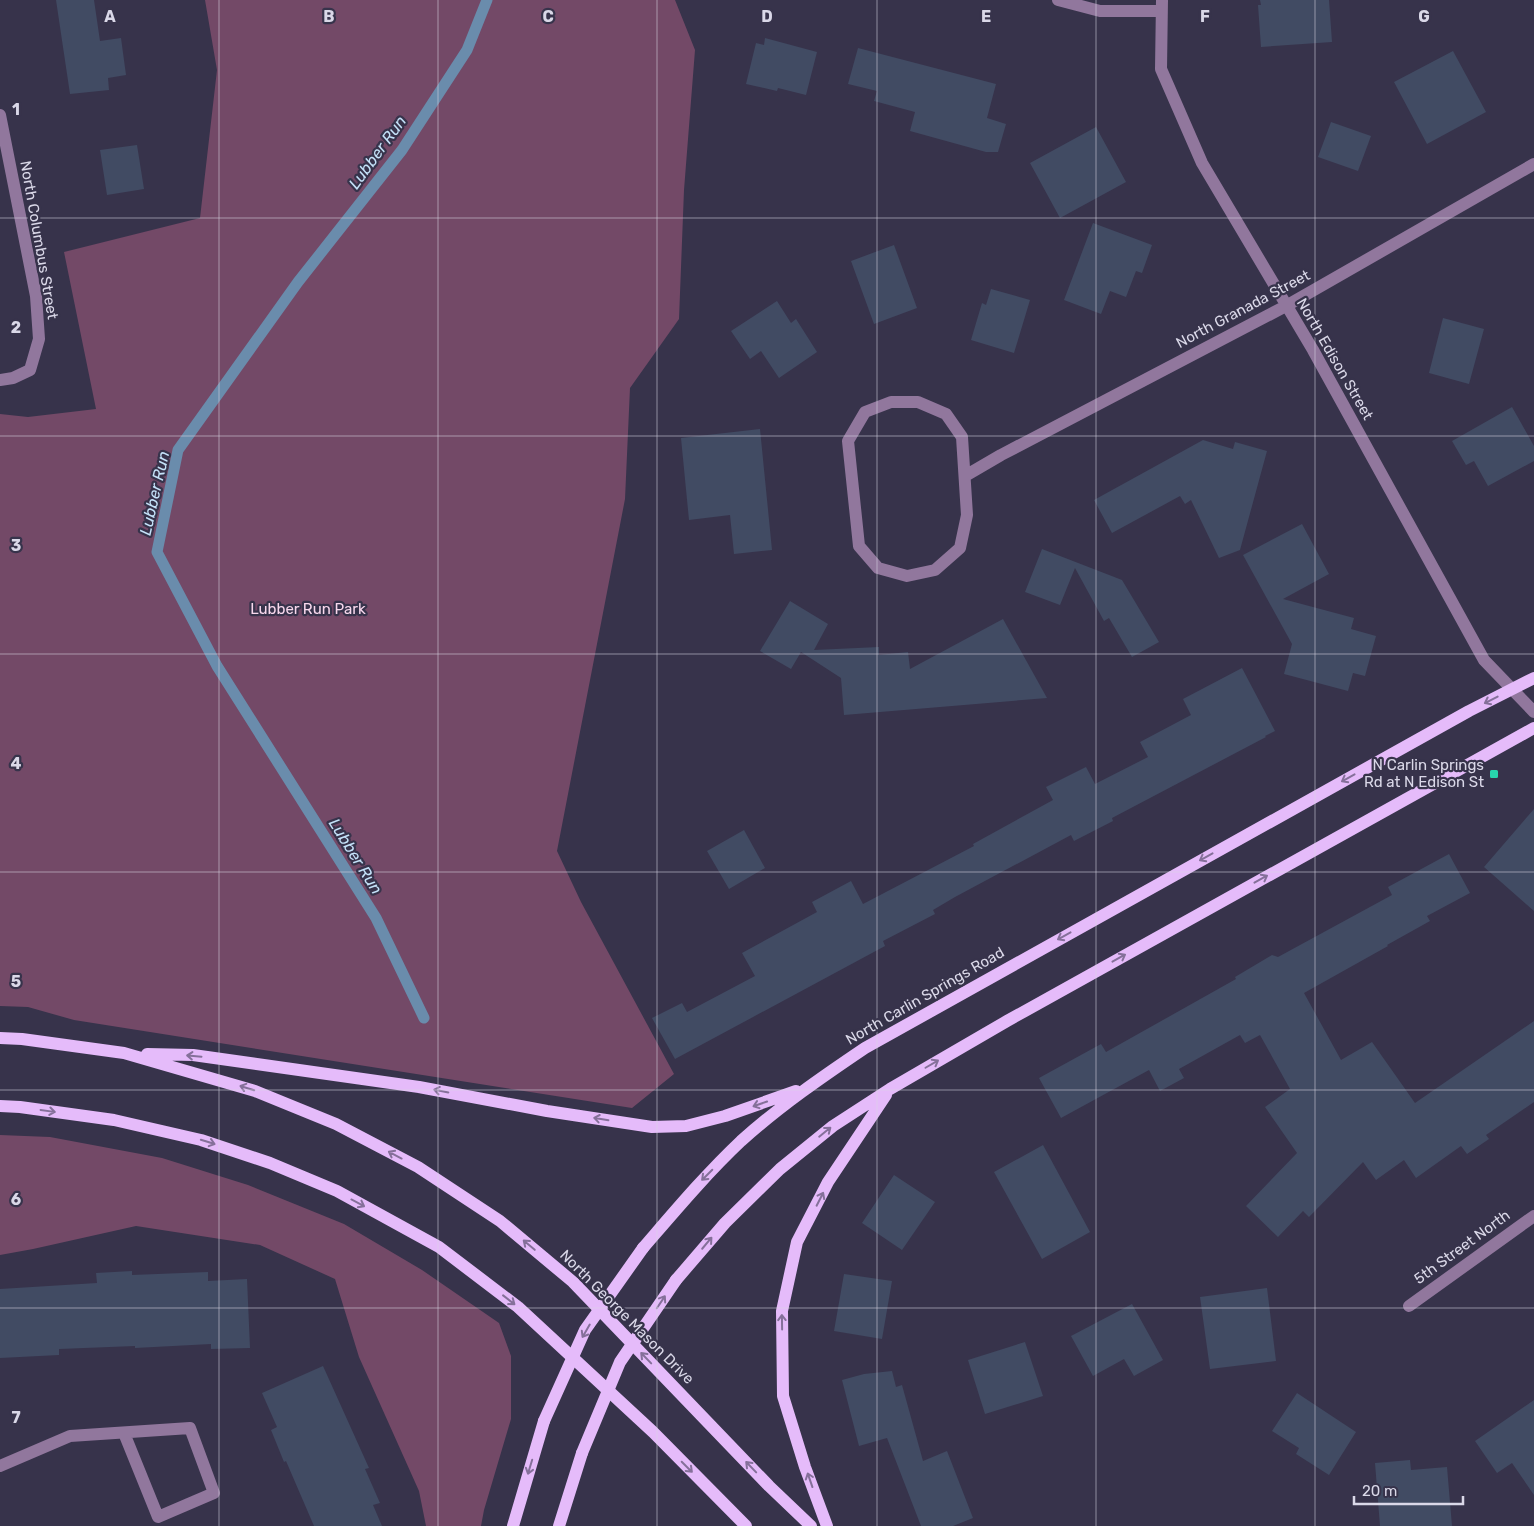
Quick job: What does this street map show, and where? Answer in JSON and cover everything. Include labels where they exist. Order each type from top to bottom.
[{"type":"main road","name":"North Carlin Springs Road","points":[[514,1526],[544,1421],[585,1330],[643,1248],[694,1188],[741,1141],[806,1088],[865,1048],[1469,711],[1534,678]]},
{"type":"main road","points":[[559,1526],[582,1453],[620,1362],[676,1280],[725,1223],[780,1169],[833,1126],[890,1088],[1534,728]]},
{"type":"main road","name":"North George Mason Drive","points":[[0,1038],[22,1039],[124,1053],[255,1090],[336,1124],[418,1167],[500,1221],[573,1282],[769,1486],[811,1526]]},
{"type":"main road","points":[[124,1053],[193,1055],[419,1087],[547,1111],[652,1127],[686,1126],[725,1116],[806,1088]]},
{"type":"main road","points":[[826,1526],[783,1396],[782,1311],[797,1242],[828,1182],[890,1088]]},
{"type":"main road","points":[[0,1106],[114,1120],[218,1146],[270,1163],[337,1191],[439,1247],[518,1307],[653,1432],[746,1526]]},
{"type":"main road","points":[[730,1509],[741,1526]]},
{"type":"street","points":[[1058,0],[1100,11],[1161,6]]},
{"type":"street","name":"North Edison Street","points":[[1161,6],[1161,69],[1202,163],[1313,350],[1484,660],[1534,712]]},
{"type":"street","name":"North Columbus Street","points":[[0,115],[36,296],[40,339],[30,370],[13,378],[0,380]]},
{"type":"street","name":"North Granada Street","points":[[965,476],[1001,455],[1286,306],[1534,164]]},
{"type":"street","points":[[891,402],[918,402],[946,414],[962,437],[965,476],[967,515],[960,548],[935,570],[907,576],[878,568],[858,546],[848,441],[865,412],[891,402]]},
{"type":"street","name":"5th Street North","points":[[1409,1306],[1534,1216]]},
{"type":"street","points":[[0,1466],[70,1436],[190,1428],[214,1493],[158,1517],[124,1433]]},
{"type":"green space","name":"Lubber Run Park","points":[[205,0],[675,0],[695,50],[684,190],[679,319],[630,388],[625,499],[557,851],[581,902],[674,1074],[632,1108],[74,1020],[28,1007],[0,1006],[0,414],[28,417],[96,409],[64,252],[200,218],[217,70]]},
{"type":"green space","points":[[0,1135],[50,1137],[162,1158],[248,1185],[344,1224],[422,1270],[499,1323],[511,1356],[511,1419],[481,1526],[426,1526],[419,1491],[359,1357],[335,1279],[260,1245],[136,1226],[0,1255]]},
{"type":"building","points":[[56,0],[94,0],[100,41],[121,38],[126,75],[108,78],[109,90],[70,94]]},
{"type":"building","points":[[1260,0],[1329,0],[1332,42],[1261,47],[1258,5],[1261,5]]},
{"type":"building","points":[[765,38],[817,52],[806,95],[778,88],[777,91],[746,84],[756,43],[764,45]]},
{"type":"building","points":[[858,48],[996,84],[987,118],[1006,124],[998,152],[986,152],[910,131],[915,112],[874,101],[877,91],[848,84]]},
{"type":"building","points":[[1453,51],[1486,112],[1427,144],[1394,82]]},
{"type":"building","points":[[1331,122],[1371,136],[1358,171],[1318,157]]},
{"type":"building","points":[[1096,127],[1126,182],[1060,218],[1030,163]]},
{"type":"building","points":[[137,145],[144,189],[107,195],[100,150]]},
{"type":"building","points":[[1093,223],[1152,245],[1142,273],[1136,271],[1126,297],[1110,291],[1101,314],[1064,300]]},
{"type":"building","points":[[894,245],[917,308],[874,324],[851,261]]},
{"type":"building","points":[[991,289],[1030,300],[1014,353],[971,340],[982,303],[986,305]]},
{"type":"building","points":[[777,301],[791,323],[796,319],[817,352],[779,378],[761,351],[750,359],[731,331]]},
{"type":"building","points":[[1443,318],[1484,329],[1469,384],[1429,373]]},
{"type":"building","points":[[1512,407],[1534,446],[1534,461],[1488,486],[1474,461],[1466,465],[1452,441]]},
{"type":"building","points":[[760,429],[772,550],[734,554],[730,515],[689,520],[681,438]]},
{"type":"building","points":[[1203,440],[1233,449],[1235,442],[1267,451],[1240,550],[1219,558],[1191,500],[1185,504],[1180,496],[1112,533],[1094,500]]},
{"type":"building","points":[[1302,524],[1329,574],[1283,599],[1354,618],[1351,629],[1376,636],[1365,676],[1353,673],[1348,691],[1284,674],[1292,644],[1243,555]]},
{"type":"building","points":[[1042,549],[1122,580],[1159,642],[1132,657],[1109,618],[1104,621],[1075,568],[1060,605],[1025,592]]},
{"type":"building","points":[[790,601],[828,624],[814,650],[879,647],[879,655],[908,652],[910,669],[1003,619],[1047,698],[844,715],[841,678],[801,652],[791,669],[760,651]]},
{"type":"building","points":[[1242,668],[1275,731],[1112,818],[1113,821],[1074,841],[1071,835],[955,897],[933,910],[935,914],[883,941],[885,946],[675,1059],[652,1018],[682,1003],[687,1012],[755,976],[742,953],[817,912],[812,902],[851,881],[863,904],[974,846],[973,844],[1053,800],[1046,787],[1086,767],[1095,784],[1148,757],[1140,742],[1191,715],[1183,699]]},
{"type":"building","points":[[1534,809],[1534,911],[1484,867]]},
{"type":"building","points":[[744,830],[765,868],[729,889],[707,851]]},
{"type":"building","points":[[1449,854],[1470,893],[1427,916],[1430,921],[1304,993],[1341,1060],[1372,1042],[1415,1103],[1534,1021],[1534,1102],[1486,1135],[1489,1139],[1467,1154],[1461,1146],[1416,1178],[1404,1160],[1376,1180],[1363,1162],[1309,1217],[1303,1211],[1278,1237],[1246,1206],[1297,1153],[1265,1107],[1290,1089],[1260,1035],[1245,1043],[1240,1035],[1179,1069],[1184,1078],[1160,1091],[1149,1070],[1061,1118],[1039,1078],[1101,1044],[1106,1052],[1236,979],[1235,977],[1272,955],[1278,957],[1392,895],[1388,887]]},
{"type":"building","points":[[1043,1145],[1090,1232],[1042,1259],[994,1172]]},
{"type":"building","points":[[894,1175],[935,1202],[902,1250],[862,1223]]},
{"type":"building","points":[[132,1271],[132,1275],[208,1272],[208,1281],[247,1279],[250,1348],[211,1349],[211,1344],[59,1349],[59,1355],[0,1358],[0,1289],[97,1283],[96,1273]]},
{"type":"building","points":[[844,1274],[892,1281],[882,1339],[834,1331]]},
{"type":"building","points":[[1267,1288],[1276,1361],[1210,1369],[1200,1297]]},
{"type":"building","points":[[1132,1304],[1163,1360],[1134,1376],[1124,1359],[1093,1376],[1071,1336]]},
{"type":"building","points":[[1025,1342],[1043,1396],[985,1414],[968,1360]]},
{"type":"building","points":[[323,1366],[369,1468],[365,1469],[380,1503],[373,1505],[382,1526],[314,1526],[271,1430],[277,1427],[262,1393]]},
{"type":"building","points":[[892,1371],[896,1387],[902,1385],[923,1461],[947,1451],[973,1518],[953,1526],[921,1526],[887,1438],[859,1446],[842,1380],[864,1374]]},
{"type":"building","points":[[1297,1393],[1356,1432],[1329,1475],[1296,1454],[1299,1448],[1272,1431]]},
{"type":"building","points":[[1534,1400],[1534,1495],[1512,1463],[1497,1473],[1475,1441]]},
{"type":"building","points":[[1410,1460],[1411,1470],[1447,1467],[1452,1526],[1380,1526],[1375,1463]]},
{"type":"waterway","name":"Lubber Run","points":[[424,1018],[376,918],[217,666],[157,552],[178,450],[298,282],[402,150],[467,50],[487,0]]},
{"type":"place","name":"N Carlin Springs Rd at N Edison St","points":[[1494,774]]}]
